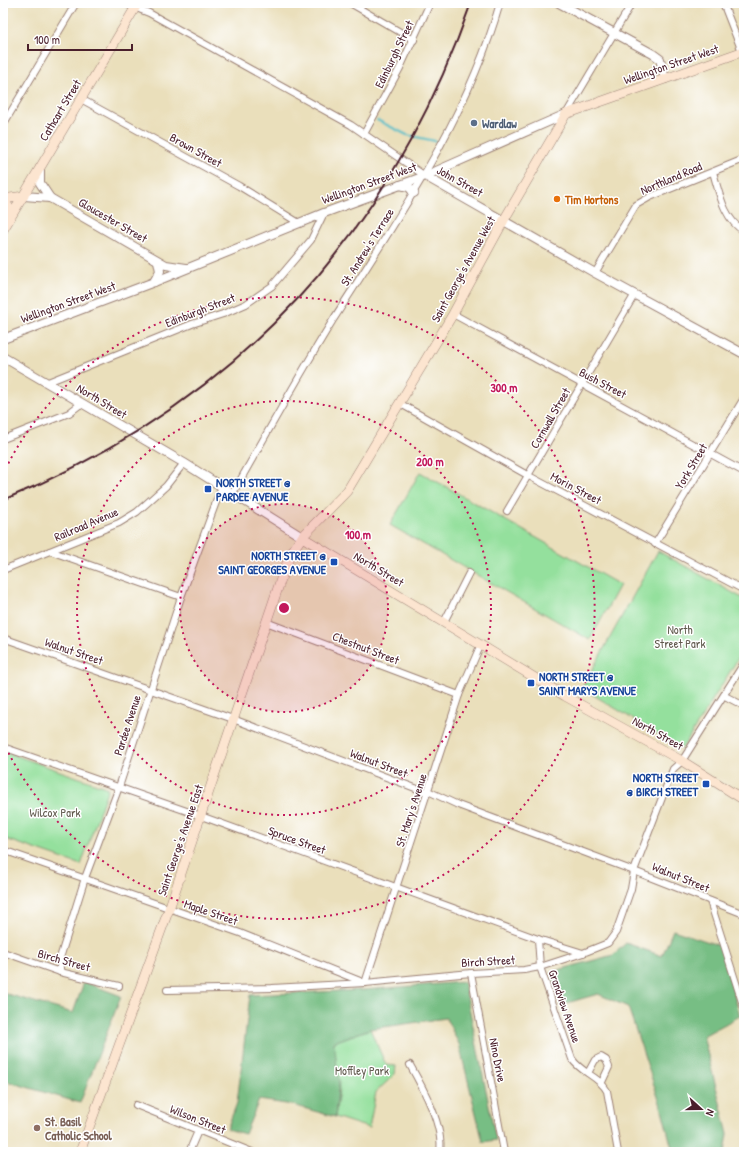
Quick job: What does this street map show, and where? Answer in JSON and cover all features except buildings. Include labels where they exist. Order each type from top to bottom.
[{"type":"main road","name":"Cathcart Street","points":[[3,230],[137,6]]},
{"type":"main road","name":"Wellington Street West","points":[[566,114],[743,53]]},
{"type":"main road","name":"Saint George's Avenue West","points":[[302,536],[348,491],[453,314],[504,220],[566,114]]},
{"type":"main road","points":[[9,219],[9,208],[4,199],[24,196]]},
{"type":"main road","name":"Saint George's Avenue East","points":[[80,1152],[169,909],[282,576],[291,553],[302,536]]},
{"type":"main road","name":"North Street","points":[[302,536],[565,696],[682,761],[744,800]]},
{"type":"street","points":[[3,125],[76,3]]},
{"type":"street","name":"John Street","points":[[124,3],[137,6],[364,134],[425,176],[595,273],[744,354]]},
{"type":"street","points":[[350,3],[414,40]]},
{"type":"street","name":"Edinburgh Street","points":[[364,134],[414,40],[430,3]]},
{"type":"street","name":"St. Andrew's Terrace","points":[[233,493],[332,322],[425,176],[460,111],[493,30],[500,3]]},
{"type":"street","points":[[559,3],[660,59],[665,79]]},
{"type":"street","name":"Saint George's Avenue West","points":[[566,114],[632,3]]},
{"type":"street","points":[[723,3],[743,53]]},
{"type":"street","name":"Brown Street","points":[[81,99],[239,186],[299,223]]},
{"type":"street","name":"Wellington Street West","points":[[3,339],[154,282],[324,213],[425,176],[566,114]]},
{"type":"street","name":"Northland Road","points":[[595,273],[636,206],[650,197],[744,159]]},
{"type":"street","points":[[40,168],[40,183],[50,198]]},
{"type":"street","points":[[713,172],[721,200],[738,227],[744,231]]},
{"type":"street","points":[[399,185],[410,188],[414,193]]},
{"type":"street","name":"Gloucester Street","points":[[24,196],[50,198],[158,261],[174,267],[189,268]]},
{"type":"street","name":"Edinburgh Street","points":[[48,382],[246,304],[272,286],[311,240],[324,213]]},
{"type":"street","points":[[154,282],[160,271],[158,261]]},
{"type":"street","name":"Cornwall Street","points":[[508,511],[635,294]]},
{"type":"street","name":"Bush Street","points":[[453,314],[744,472]]},
{"type":"street","name":"North Street","points":[[3,356],[184,463],[302,536]]},
{"type":"street","name":"York Street","points":[[655,544],[744,398]]},
{"type":"street","points":[[3,439],[69,413],[82,403]]},
{"type":"street","name":"Morin Street","points":[[399,403],[529,476],[744,590]]},
{"type":"street","name":"Railroad Avenue","points":[[3,570],[119,523],[137,512],[166,486],[184,463]]},
{"type":"street","name":"Pardee Avenue","points":[[60,972],[60,958],[85,878],[119,786],[181,597],[222,486]]},
{"type":"street","points":[[50,551],[181,597]]},
{"type":"street","points":[[444,622],[469,572]]},
{"type":"street","name":"Chestnut Street","points":[[266,622],[459,695]]},
{"type":"street","name":"Walnut Street","points":[[3,638],[233,719],[428,792],[458,805],[744,914]]},
{"type":"street","name":"St. Mary's Avenue","points":[[365,983],[459,695],[481,644]]},
{"type":"street","name":"Birch Street","points":[[166,990],[272,988],[365,983],[471,973],[524,970],[583,953],[608,943],[616,932],[631,888],[634,871],[673,769],[682,761],[725,696],[744,664]]},
{"type":"street","points":[[725,696],[744,706]]},
{"type":"street","name":"Spruce Street","points":[[3,747],[119,786],[396,888],[538,939],[583,953]]},
{"type":"street","name":"Maple Street","points":[[3,850],[240,933],[365,983]]},
{"type":"street","points":[[710,901],[744,1008]]},
{"type":"street","name":"Grandview Avenue","points":[[538,939],[540,966],[572,1059],[576,1066],[602,1082]]},
{"type":"street","name":"Birch Street","points":[[3,952],[60,972],[119,986]]},
{"type":"street","name":"Nino Drive","points":[[471,973],[504,1152]]},
{"type":"street","points":[[588,1073],[595,1060],[602,1057],[606,1060],[609,1067],[602,1082],[607,1091],[618,1152]]},
{"type":"street","points":[[410,1065],[429,1099],[442,1144],[440,1152]]},
{"type":"street","name":"Wilson Street","points":[[136,1105],[252,1152]]},
{"type":"street","points":[[189,1152],[198,1131]]},
{"type":"green space","points":[[420,472],[620,585],[590,640],[390,525]]},
{"type":"green space","name":"North Street Park","points":[[658,551],[744,599],[744,649],[682,749],[582,688]]},
{"type":"green space","name":"Wilcox Park","points":[[3,751],[108,788],[81,865],[3,838]]},
{"type":"green space","points":[[673,930],[721,946],[740,1016],[703,1036],[728,1134],[725,1152],[673,1152],[661,1106],[628,1007],[598,994],[560,1005],[551,972],[613,955],[626,943],[662,956]]},
{"type":"green space","points":[[84,982],[121,996],[80,1103],[3,1080],[3,993],[73,1013]]},
{"type":"green space","points":[[464,982],[496,1140],[483,1142],[459,1044],[446,1018],[370,1029],[334,1042],[339,1082],[335,1117],[293,1105],[259,1100],[245,1134],[227,1129],[237,1103],[250,995],[363,990]]},
{"type":"green space","name":"Moffley Park","points":[[370,1029],[386,1065],[396,1066],[395,1074],[376,1092],[369,1128],[335,1117],[339,1089],[333,1042]]},
{"type":"waterway","points":[[377,120],[407,135],[435,141]]},
{"type":"railway","points":[[3,500],[86,461],[162,415],[231,363],[292,304],[348,238],[396,166],[437,88],[471,3]]},
{"type":"place","name":"Wardlaw","points":[[474,123]]},
{"type":"place","name":"Tim Hortons","points":[[557,199]]},
{"type":"place","name":"NORTH STREET @ PARDEE AVENUE","points":[[208,489]]},
{"type":"place","name":"NORTH STREET @ SAINT GEORGES AVENUE","points":[[334,562]]},
{"type":"place","name":"NORTH STREET @ SAINT MARYS AVENUE","points":[[531,683]]},
{"type":"place","name":"NORTH STREET @ BIRCH STREET","points":[[706,784]]},
{"type":"place","name":"St. Basil Catholic School","points":[[37,1128]]}]
